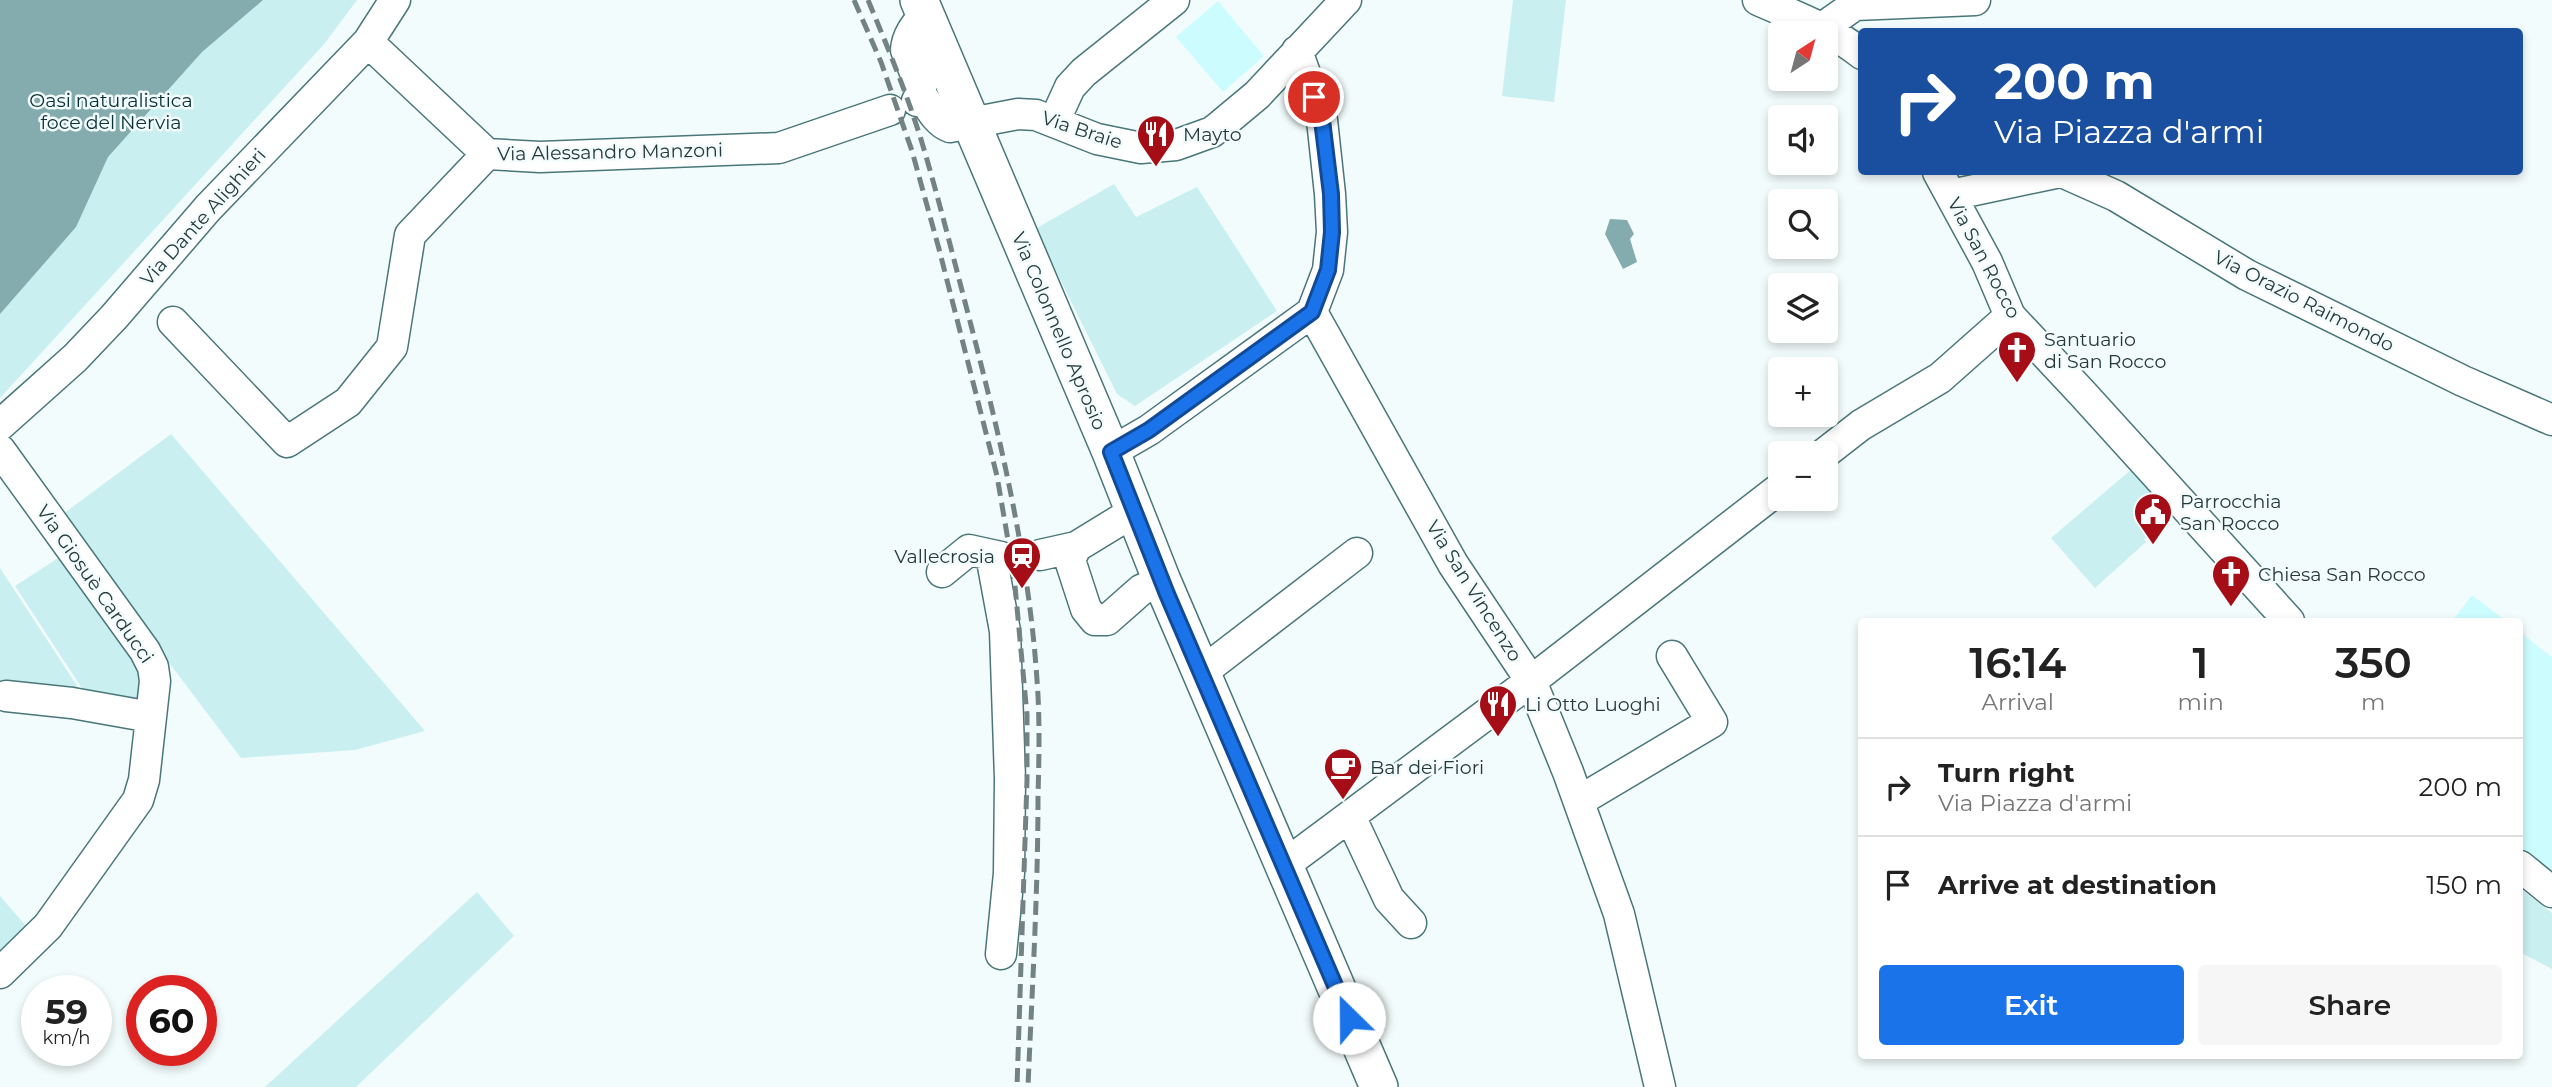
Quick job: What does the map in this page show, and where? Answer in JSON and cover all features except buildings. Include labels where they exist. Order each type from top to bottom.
[{"type":"main road","name":"Via Colonnello Aprosio","points":[[922,7],[1111,452],[1162,581],[1379,1087]]},
{"type":"street","name":"Via Dante Alighieri","points":[[0,425],[75,358],[208,208],[368,43],[396,0]]},
{"type":"street","points":[[1054,122],[1065,95],[1077,79],[1174,0]]},
{"type":"street","name":"Via Braie","points":[[909,102],[950,127],[1018,114],[1037,115],[1097,139],[1141,148],[1176,145],[1212,132],[1256,95],[1346,0]]},
{"type":"street","points":[[1758,0],[1806,21]]},
{"type":"street","points":[[1832,21],[1855,5],[1975,0]]},
{"type":"street","points":[[909,102],[906,50],[922,7]]},
{"type":"street","points":[[1838,36],[1858,51]]},
{"type":"street","name":"Via Alessandro Manzoni","points":[[368,43],[487,154],[540,157],[779,148],[909,102]]},
{"type":"street","points":[[1111,452],[1149,430],[1312,312],[1328,270],[1332,232],[1331,194],[1322,120],[1297,51]]},
{"type":"street","points":[[173,322],[287,442],[348,402],[392,347],[410,235],[487,154]]},
{"type":"street","name":"Via Orazio Raimondo","points":[[1945,183],[2029,175]]},
{"type":"street","name":"Via Orazio Raimondo","points":[[2068,175],[2116,196],[2247,275],[2463,381],[2552,420]]},
{"type":"street","name":"Via San Rocco","points":[[1945,183],[1987,262],[2010,316],[2285,618]]},
{"type":"street","name":"Via San Vincenzo","points":[[1312,312],[1453,564],[1531,681],[1579,801],[1619,914],[1660,1087]]},
{"type":"street","points":[[1838,443],[1861,425],[1940,378],[2010,316]]},
{"type":"street","name":"Via Giosuè Carducci","points":[[0,450],[150,660],[155,681],[144,780],[132,811],[48,926],[0,973]]},
{"type":"street","points":[[1283,866],[1497,707],[1768,497]]},
{"type":"street","points":[[1040,555],[1076,547],[1135,511]]},
{"type":"street","points":[[1076,547],[1070,560],[1086,609],[1095,620],[1107,620],[1140,590],[1162,581]]},
{"type":"street","points":[[942,572],[969,550],[996,556],[1005,631],[1010,779],[1009,873],[1001,954]]},
{"type":"street","points":[[1201,673],[1357,553]]},
{"type":"street","points":[[1497,707],[1503,640]]},
{"type":"street","points":[[1579,801],[1712,722],[1672,656]]},
{"type":"street","points":[[6,696],[72,703],[151,717]]},
{"type":"street","points":[[1350,816],[1389,899],[1410,923]]},
{"type":"street","points":[[2523,868],[2552,892]]},
{"type":"shaded area","points":[[0,0],[263,0],[202,52],[108,157],[76,227],[0,314]]},
{"type":"shaded area","points":[[1218,1],[1264,56],[1223,92],[1176,37]]},
{"type":"shaded area","points":[[1610,219],[1627,220],[1634,234],[1630,239],[1637,262],[1623,269],[1605,234]]},
{"type":"shaded area","points":[[2472,595],[2502,618],[2454,618]]},
{"type":"shaded area","points":[[2523,634],[2552,657],[2552,875],[2523,852]]},
{"type":"green space","name":"Oasi naturalistica foce del Nervia","points":[[0,0],[357,0],[325,43],[0,398]]},
{"type":"green space","points":[[1513,0],[1566,0],[1554,102],[1502,96]]},
{"type":"green space","points":[[1114,184],[1136,217],[1197,187],[1277,311],[1135,406],[1117,394],[1035,229]]},
{"type":"green space","points":[[171,434],[425,731],[355,750],[241,758],[59,517]]},
{"type":"green space","points":[[2133,468],[2173,515],[2144,539],[2146,542],[2095,588],[2051,538]]},
{"type":"green space","points":[[66,553],[138,653],[146,711],[91,702],[15,586]]},
{"type":"green space","points":[[0,568],[87,701],[0,691]]},
{"type":"green space","points":[[2523,890],[2552,913],[2552,969],[2523,954]]},
{"type":"green space","points":[[477,892],[514,936],[356,1087],[265,1087]]},
{"type":"green space","points":[[0,896],[33,934],[0,964]]},
{"type":"tunnel","points":[[1001,557],[1040,555]]},
{"type":"railway","points":[[854,0],[881,62],[912,151],[997,476],[1014,575],[1027,715],[1017,1087]]},
{"type":"railway","points":[[868,0],[911,109],[942,215],[1004,460],[1028,591],[1039,709],[1036,906],[1028,1087]]},
{"type":"place","name":"Mayto","points":[[1156,168]]},
{"type":"place","name":"Santuario di San Rocco","points":[[2017,384]]},
{"type":"place","name":"Parrocchia San Rocco","points":[[2153,546]]},
{"type":"place","name":"Vallecrosia","points":[[1022,590]]},
{"type":"place","name":"Chiesa San Rocco","points":[[2231,608]]},
{"type":"place","name":"Li Otto Luoghi","points":[[1498,738]]},
{"type":"place","name":"Bar dei Fiori","points":[[1343,801]]},
{"type":"route","points":[[1314,97],[1322,120],[1331,194],[1332,232],[1328,270],[1312,312],[1149,430],[1111,452],[1167,594],[1349,1018]]}]
